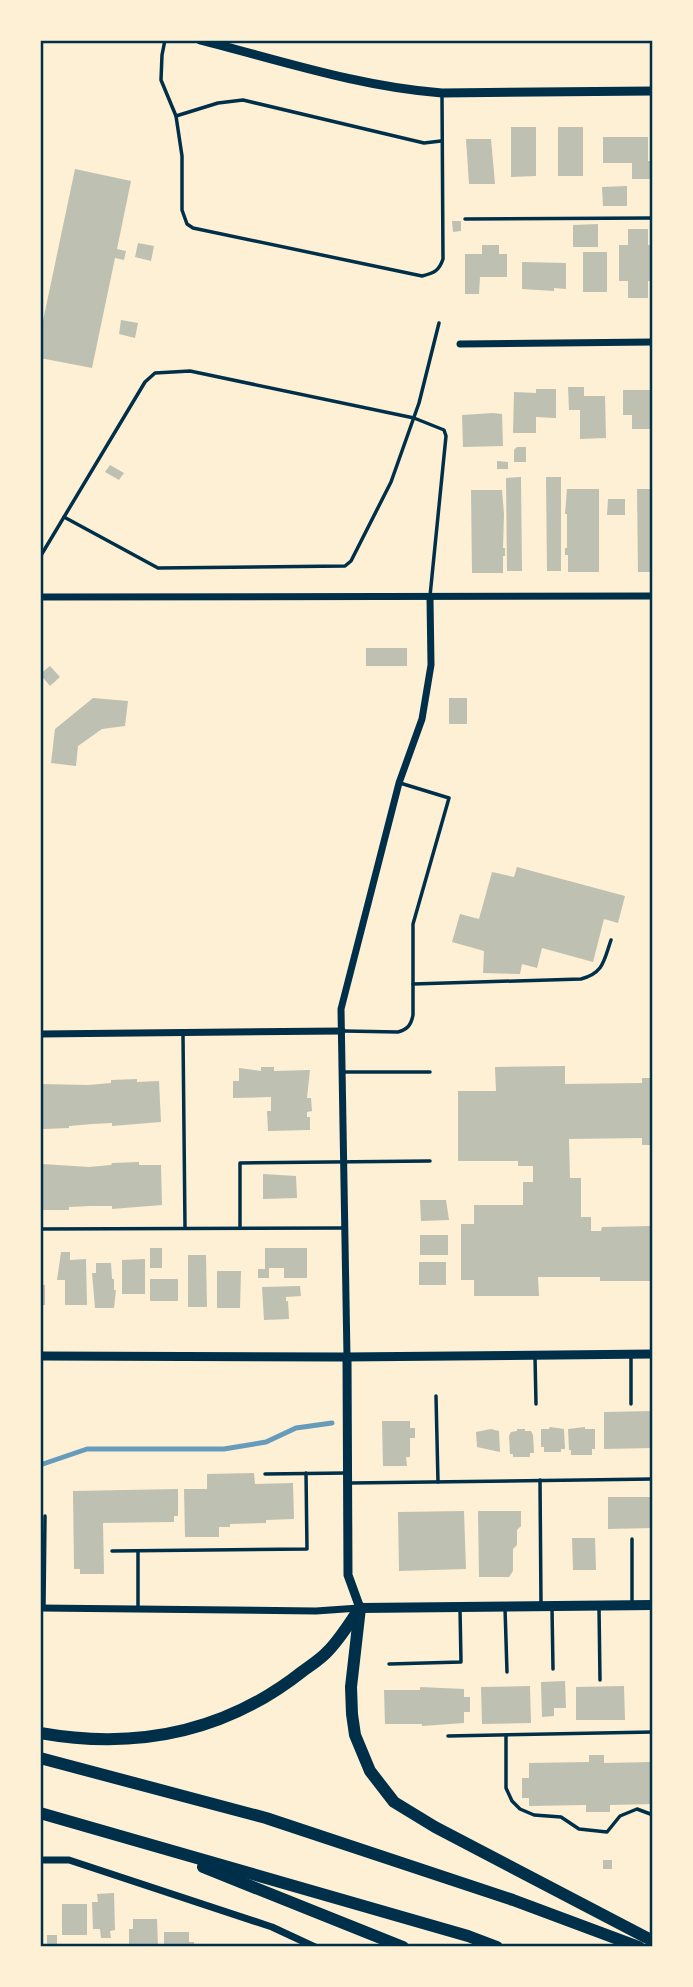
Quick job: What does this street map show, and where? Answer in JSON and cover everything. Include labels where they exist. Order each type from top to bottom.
[{"type":"highway","points":[[40,1733],[108,1740],[145,1738],[213,1722],[250,1707],[293,1679],[329,1651],[360,1608]]},
{"type":"highway","points":[[360,1608],[351,1688],[355,1735],[370,1771],[394,1802],[435,1827],[653,1941]]},
{"type":"highway","points":[[40,1758],[266,1818],[513,1900],[639,1947]]},
{"type":"highway","points":[[40,1813],[468,1936],[497,1947]]},
{"type":"highway","points":[[131,1840],[402,1947]]},
{"type":"main road","points":[[360,1608],[653,1605]]},
{"type":"street","points":[[200,40],[363,81],[442,93],[653,91]]},
{"type":"street","points":[[460,344],[653,342]]},
{"type":"street","points":[[40,597],[653,596]]},
{"type":"street","points":[[42,1608],[316,1611],[360,1608],[348,1575],[341,1009],[399,783],[422,719],[431,665],[430,598]]},
{"type":"street","points":[[40,1034],[342,1031]]},
{"type":"street","points":[[40,1356],[653,1354]]},
{"type":"street","points":[[40,1860],[69,1860],[272,1927],[315,1947]]},
{"type":"lane","points":[[165,40],[161,80],[176,116],[182,156],[182,210],[187,224],[193,229],[422,276],[436,272],[443,259],[442,93]]},
{"type":"lane","points":[[176,116],[218,103],[243,100],[424,143],[441,141]]},
{"type":"lane","points":[[465,219],[653,218]]},
{"type":"lane","points":[[64,517],[158,568],[345,566],[351,561],[390,482],[414,418],[439,323]]},
{"type":"lane","points":[[40,557],[145,382],[155,373],[190,371],[414,418],[444,430],[446,436],[435,569],[430,598]]},
{"type":"lane","points":[[342,1031],[398,1032],[411,1023],[413,925],[449,798],[399,783]]},
{"type":"lane","points":[[413,984],[581,979],[593,976],[601,968],[611,940]]},
{"type":"lane","points":[[183,1033],[185,1228]]},
{"type":"lane","points":[[342,1072],[430,1072]]},
{"type":"lane","points":[[240,1228],[240,1163],[430,1161]]},
{"type":"lane","points":[[40,1228],[345,1228]]},
{"type":"lane","points":[[631,1354],[631,1404]]},
{"type":"lane","points":[[535,1355],[536,1404]]},
{"type":"lane","points":[[436,1395],[438,1482]]},
{"type":"lane","points":[[113,1551],[307,1549],[306,1473]]},
{"type":"lane","points":[[265,1474],[306,1473],[348,1478],[438,1482],[653,1479]]},
{"type":"lane","points":[[540,1480],[552,1669]]},
{"type":"lane","points":[[42,1608],[45,1516]]},
{"type":"lane","points":[[632,1539],[632,1605]]},
{"type":"lane","points":[[138,1551],[138,1609]]},
{"type":"lane","points":[[600,1605],[600,1680]]},
{"type":"lane","points":[[505,1606],[507,1672]]},
{"type":"lane","points":[[389,1664],[461,1662],[460,1607]]},
{"type":"lane","points":[[448,1736],[653,1732]]},
{"type":"lane","points":[[506,1735],[506,1788],[512,1801],[520,1809],[534,1815],[561,1817],[579,1829],[607,1832],[620,1816],[637,1809],[653,1815]]},
{"type":"building","points":[[511,127],[536,127],[536,176],[511,177]]},
{"type":"building","points":[[558,127],[583,127],[583,176],[558,176]]},
{"type":"building","points":[[603,137],[648,137],[648,161],[653,161],[653,179],[632,179],[632,163],[603,163]]},
{"type":"building","points":[[466,139],[491,139],[495,184],[469,184]]},
{"type":"building","points":[[75,169],[131,181],[117,249],[126,251],[124,260],[115,258],[92,368],[40,358],[40,335]]},
{"type":"building","points":[[627,186],[627,206],[603,206],[602,187]]},
{"type":"building","points":[[452,221],[461,221],[461,231],[453,232]]},
{"type":"building","points":[[598,224],[598,247],[573,247],[573,225]]},
{"type":"building","points":[[628,229],[648,229],[648,245],[653,245],[653,281],[648,281],[648,298],[628,298],[628,281],[619,281],[619,245],[628,245]]},
{"type":"building","points":[[138,243],[154,246],[151,261],[135,257]]},
{"type":"building","points":[[482,245],[499,245],[499,254],[507,254],[507,277],[480,277],[479,294],[465,294],[465,254],[482,254]]},
{"type":"building","points":[[583,252],[607,252],[607,292],[583,292]]},
{"type":"building","points":[[522,262],[566,263],[566,289],[522,289]]},
{"type":"building","points":[[121,320],[138,323],[135,338],[119,334]]},
{"type":"building","points":[[568,387],[584,387],[584,396],[605,396],[606,438],[580,439],[580,410],[569,410]]},
{"type":"building","points":[[536,389],[556,389],[556,418],[536,417],[536,433],[513,433],[514,392],[536,393]]},
{"type":"building","points":[[623,390],[653,390],[653,429],[632,429],[632,415],[623,415]]},
{"type":"building","points":[[502,414],[503,446],[463,447],[462,415]]},
{"type":"building","points":[[517,447],[526,447],[526,462],[514,462],[514,450]]},
{"type":"building","points":[[497,461],[508,462],[508,469],[497,469]]},
{"type":"building","points":[[110,465],[124,473],[119,480],[105,472]]},
{"type":"building","points":[[521,477],[522,571],[507,571],[506,478]]},
{"type":"building","points":[[546,477],[561,477],[561,571],[547,571]]},
{"type":"building","points":[[567,489],[599,489],[599,572],[568,572],[568,555],[565,555]]},
{"type":"building","points":[[637,489],[653,489],[653,572],[638,572]]},
{"type":"building","points":[[471,490],[502,490],[505,548],[503,573],[472,573]]},
{"type":"building","points":[[608,499],[625,499],[625,515],[607,515]]},
{"type":"building","points":[[366,648],[407,648],[407,666],[366,666]]},
{"type":"building","points":[[50,666],[60,677],[50,686],[40,674]]},
{"type":"building","points":[[93,698],[128,701],[125,726],[102,729],[78,746],[76,766],[51,763],[55,729]]},
{"type":"building","points":[[449,698],[467,698],[467,724],[449,724]]},
{"type":"building","points":[[517,867],[625,896],[618,923],[604,919],[593,962],[542,948],[537,968],[522,964],[520,974],[483,973],[484,951],[452,942],[460,914],[479,919],[492,872],[514,877]]},
{"type":"building","points":[[565,1066],[565,1084],[642,1083],[642,1078],[653,1078],[653,1145],[642,1145],[642,1138],[569,1139],[570,1178],[581,1178],[581,1217],[591,1217],[591,1231],[601,1231],[602,1227],[653,1226],[653,1281],[600,1281],[600,1277],[538,1277],[539,1296],[474,1296],[474,1280],[461,1280],[461,1224],[474,1224],[474,1205],[523,1205],[523,1182],[533,1182],[533,1166],[518,1166],[518,1161],[458,1161],[458,1091],[496,1091],[495,1067]]},
{"type":"building","points":[[261,1067],[274,1067],[274,1071],[310,1070],[307,1098],[311,1098],[312,1111],[307,1112],[307,1117],[310,1117],[310,1130],[268,1131],[267,1111],[271,1111],[271,1097],[233,1098],[233,1081],[239,1081],[239,1068],[261,1071]]},
{"type":"building","points":[[137,1079],[137,1082],[159,1081],[161,1122],[112,1126],[112,1123],[92,1124],[69,1128],[40,1127],[41,1084],[88,1085],[111,1083],[111,1080]]},
{"type":"building","points":[[139,1162],[139,1165],[161,1165],[162,1205],[112,1209],[112,1206],[69,1207],[69,1210],[42,1210],[40,1207],[42,1164],[89,1167]]},
{"type":"building","points":[[263,1174],[296,1176],[297,1198],[263,1199]]},
{"type":"building","points":[[420,1200],[446,1200],[449,1220],[421,1221]]},
{"type":"building","points":[[420,1235],[448,1235],[448,1255],[420,1255]]},
{"type":"building","points":[[150,1248],[162,1248],[162,1268],[150,1268]]},
{"type":"building","points":[[265,1248],[307,1248],[307,1278],[284,1278],[284,1268],[269,1268],[269,1278],[258,1278],[258,1269],[265,1269]]},
{"type":"building","points":[[61,1252],[70,1252],[70,1260],[86,1259],[87,1305],[65,1305],[65,1280],[57,1280]]},
{"type":"building","points":[[188,1255],[206,1255],[207,1307],[188,1307]]},
{"type":"building","points":[[145,1259],[145,1294],[122,1294],[122,1260]]},
{"type":"building","points":[[419,1262],[446,1262],[446,1285],[419,1285]]},
{"type":"building","points":[[96,1263],[111,1263],[116,1290],[114,1308],[95,1308],[92,1273],[96,1273]]},
{"type":"building","points":[[217,1271],[241,1271],[240,1308],[217,1308]]},
{"type":"building","points":[[150,1279],[178,1279],[178,1301],[150,1301]]},
{"type":"building","points":[[40,1284],[45,1285],[45,1305],[40,1305]]},
{"type":"building","points":[[300,1286],[301,1296],[286,1297],[289,1319],[264,1320],[262,1287]]},
{"type":"building","points":[[653,1411],[653,1448],[604,1449],[604,1412]]},
{"type":"building","points":[[382,1421],[410,1421],[410,1428],[415,1428],[415,1438],[410,1438],[410,1457],[406,1457],[407,1466],[383,1466]]},
{"type":"building","points":[[491,1429],[499,1431],[500,1452],[477,1447],[476,1432]]},
{"type":"building","points":[[517,1429],[531,1431],[533,1435],[534,1453],[530,1453],[530,1457],[513,1457],[513,1454],[510,1454],[509,1436]]},
{"type":"building","points":[[541,1429],[564,1429],[565,1449],[561,1449],[561,1452],[544,1452],[544,1447],[541,1447]]},
{"type":"building","points":[[568,1429],[595,1429],[595,1449],[592,1449],[592,1455],[571,1455]]},
{"type":"building","points":[[254,1473],[255,1484],[293,1483],[294,1519],[230,1524],[230,1527],[219,1527],[219,1537],[185,1537],[184,1489],[207,1489],[207,1474]]},
{"type":"building","points":[[178,1489],[178,1516],[174,1516],[174,1522],[103,1523],[104,1574],[80,1574],[80,1569],[74,1569],[73,1491]]},
{"type":"building","points":[[608,1497],[653,1497],[653,1528],[608,1529]]},
{"type":"building","points":[[464,1511],[466,1569],[399,1571],[398,1512]]},
{"type":"building","points":[[478,1511],[521,1511],[517,1545],[513,1549],[513,1571],[509,1577],[479,1577]]},
{"type":"building","points":[[572,1538],[595,1538],[596,1570],[573,1570]]},
{"type":"building","points":[[565,1681],[566,1708],[554,1708],[554,1716],[542,1717],[541,1682]]},
{"type":"building","points":[[530,1686],[531,1723],[482,1724],[481,1687]]},
{"type":"building","points":[[624,1686],[625,1720],[576,1720],[576,1687]]},
{"type":"building","points":[[420,1687],[464,1689],[464,1697],[470,1697],[470,1712],[464,1712],[464,1723],[422,1726],[385,1724],[384,1690],[420,1690]]},
{"type":"building","points":[[589,1755],[604,1755],[604,1763],[653,1762],[653,1804],[610,1805],[610,1812],[586,1812],[586,1805],[529,1806],[529,1798],[522,1798],[522,1778],[529,1778],[529,1763],[589,1762]]},
{"type":"building","points":[[603,1860],[612,1860],[612,1869],[603,1869]]},
{"type":"building","points":[[114,1893],[115,1930],[110,1931],[111,1938],[101,1938],[100,1929],[93,1929],[92,1902],[98,1902],[97,1894]]},
{"type":"building","points":[[62,1904],[87,1904],[87,1935],[62,1935]]},
{"type":"building","points":[[40,1915],[43,1915],[43,1936],[40,1936]]},
{"type":"building","points":[[133,1919],[157,1919],[158,1947],[129,1946],[129,1929],[133,1929]]},
{"type":"building","points":[[164,1932],[189,1932],[189,1942],[194,1942],[194,1947],[164,1947]]},
{"type":"building","points":[[47,1935],[57,1935],[57,1947],[47,1947]]},
{"type":"waterway","points":[[40,1465],[87,1449],[224,1449],[266,1442],[296,1428],[332,1423]]}]
